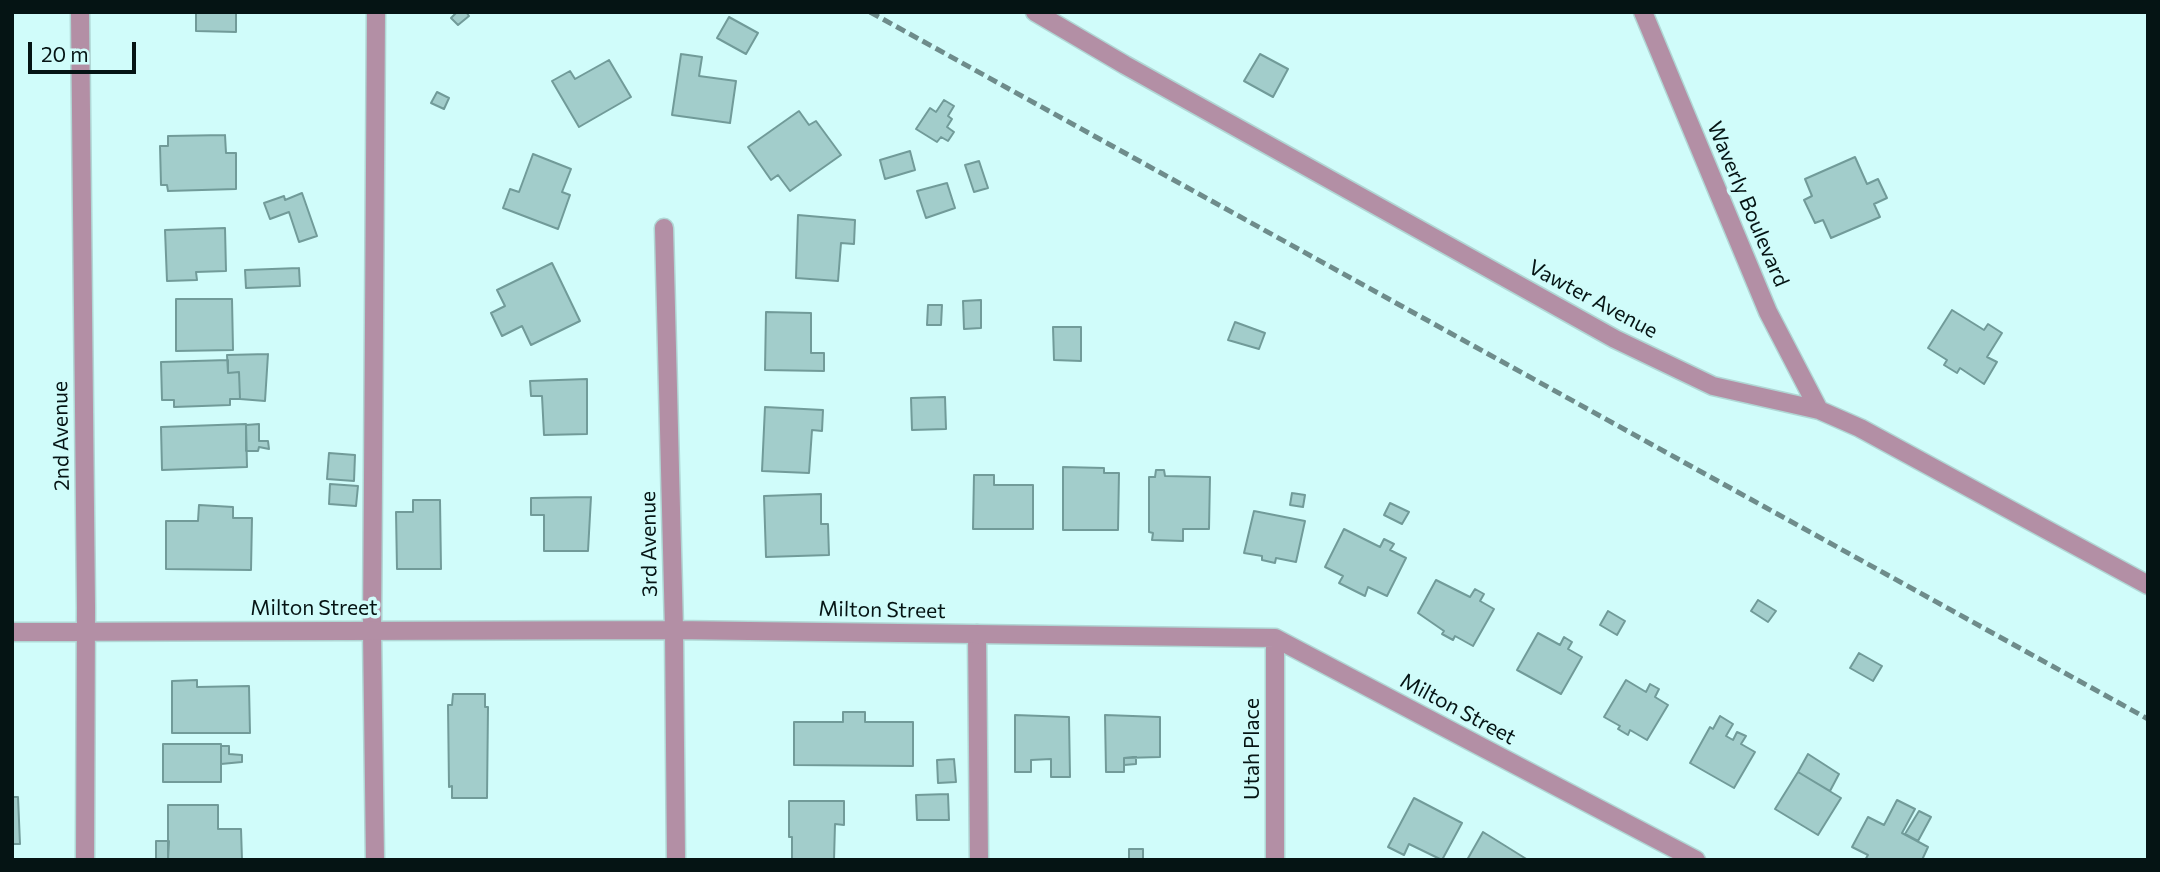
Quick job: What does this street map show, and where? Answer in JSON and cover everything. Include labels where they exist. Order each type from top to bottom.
[{"type":"street","name":"2nd Avenue","points":[[80,12],[86,631],[85,860]]},
{"type":"street","points":[[375,860],[372,631],[376,12]]},
{"type":"street","name":"Vawter Avenue","points":[[1035,12],[1615,339],[1713,386],[1819,410],[1860,428],[2148,585]]},
{"type":"street","name":"Waverly Boulevard","points":[[1643,12],[1768,312],[1819,410]]},
{"type":"street","name":"3rd Avenue","points":[[664,228],[674,630],[676,860]]},
{"type":"street","name":"Milton Street","points":[[12,632],[674,630],[1275,638],[1696,860]]},
{"type":"street","points":[[977,635],[979,860]]},
{"type":"street","name":"Utah Place","points":[[1275,638],[1275,860]]},
{"type":"building","points":[[196,12],[236,12],[236,32],[196,31]]},
{"type":"building","points":[[457,12],[466,12],[469,16],[458,25],[451,18]]},
{"type":"building","points":[[729,17],[758,33],[746,54],[717,38]]},
{"type":"building","points":[[681,54],[702,57],[699,76],[736,81],[730,123],[672,115]]},
{"type":"building","points":[[1260,54],[1288,69],[1273,97],[1244,81]]},
{"type":"building","points":[[609,60],[631,97],[579,127],[552,81],[570,71],[575,79]]},
{"type":"building","points":[[437,92],[449,98],[444,109],[431,103]]},
{"type":"building","points":[[944,100],[954,106],[948,116],[952,119],[947,127],[954,132],[948,141],[941,137],[937,142],[916,129],[930,108],[936,112]]},
{"type":"building","points":[[799,111],[809,125],[816,121],[841,155],[790,191],[778,175],[771,180],[748,147]]},
{"type":"building","points":[[225,135],[226,153],[236,153],[236,189],[168,191],[167,185],[161,185],[160,146],[168,146],[168,136]]},
{"type":"building","points":[[910,151],[915,170],[885,179],[880,160]]},
{"type":"building","points":[[533,154],[571,169],[562,192],[570,195],[558,229],[503,208],[510,189],[519,192]]},
{"type":"building","points":[[1855,157],[1867,184],[1878,179],[1887,198],[1874,204],[1880,217],[1831,238],[1823,220],[1815,223],[1804,200],[1812,196],[1805,179]]},
{"type":"building","points":[[979,161],[988,188],[974,192],[965,165]]},
{"type":"building","points":[[947,183],[955,208],[926,218],[917,191]]},
{"type":"building","points":[[302,193],[317,236],[299,242],[289,212],[270,219],[264,203],[284,196],[285,200]]},
{"type":"building","points":[[798,215],[855,220],[854,244],[841,243],[838,281],[796,278]]},
{"type":"building","points":[[225,228],[226,271],[196,272],[197,280],[167,281],[165,230]]},
{"type":"building","points":[[552,263],[580,321],[531,345],[522,326],[502,336],[491,313],[505,306],[497,290]]},
{"type":"building","points":[[299,268],[300,286],[246,288],[245,270]]},
{"type":"building","points":[[176,299],[232,299],[233,350],[176,351]]},
{"type":"building","points":[[981,300],[981,328],[964,329],[963,301]]},
{"type":"building","points":[[928,305],[942,305],[941,325],[927,325]]},
{"type":"building","points":[[1952,310],[1984,330],[1988,324],[2002,333],[1987,357],[1997,362],[1984,384],[1960,368],[1957,373],[1944,365],[1947,360],[1928,348]]},
{"type":"building","points":[[766,312],[811,313],[811,353],[824,353],[824,371],[765,370]]},
{"type":"building","points":[[1235,322],[1265,333],[1259,349],[1228,340]]},
{"type":"building","points":[[1053,327],[1081,327],[1081,361],[1054,360]]},
{"type":"building","points":[[268,354],[265,401],[240,399],[239,372],[228,373],[227,355]]},
{"type":"building","points":[[228,360],[228,373],[239,372],[240,399],[230,399],[230,405],[174,407],[174,400],[162,400],[161,362]]},
{"type":"building","points":[[587,379],[587,434],[544,435],[542,396],[531,396],[530,381]]},
{"type":"building","points":[[945,397],[946,429],[912,430],[911,398]]},
{"type":"building","points":[[765,407],[823,410],[822,431],[812,430],[809,473],[762,471]]},
{"type":"building","points":[[246,424],[247,467],[162,470],[161,427]]},
{"type":"building","points":[[259,424],[259,441],[268,441],[269,449],[259,447],[258,451],[246,451],[246,425]]},
{"type":"building","points":[[329,453],[355,455],[354,481],[327,479]]},
{"type":"building","points":[[1063,467],[1104,468],[1104,473],[1119,473],[1118,530],[1063,530]]},
{"type":"building","points":[[1156,470],[1164,470],[1165,476],[1210,477],[1209,529],[1183,529],[1183,541],[1152,540],[1153,533],[1149,532],[1149,477],[1155,477]]},
{"type":"building","points":[[974,475],[994,475],[994,485],[1033,485],[1033,529],[973,529]]},
{"type":"building","points":[[330,484],[358,486],[356,506],[329,504]]},
{"type":"building","points":[[1292,493],[1305,495],[1303,507],[1290,505]]},
{"type":"building","points":[[821,494],[821,524],[828,524],[829,555],[766,557],[764,496]]},
{"type":"building","points":[[591,497],[588,551],[544,551],[544,515],[531,515],[531,498]]},
{"type":"building","points":[[413,500],[440,500],[441,569],[397,569],[396,512],[413,512]]},
{"type":"building","points":[[1390,503],[1409,512],[1402,524],[1384,515]]},
{"type":"building","points":[[199,505],[233,507],[233,518],[252,518],[251,570],[166,569],[166,521],[198,521]]},
{"type":"building","points":[[1254,511],[1305,521],[1296,562],[1276,558],[1275,563],[1262,560],[1262,556],[1244,553]]},
{"type":"building","points":[[1344,529],[1380,547],[1384,539],[1394,544],[1390,550],[1406,558],[1387,596],[1368,587],[1365,596],[1339,583],[1343,576],[1325,567]]},
{"type":"building","points":[[1436,580],[1470,597],[1475,589],[1484,594],[1480,601],[1494,609],[1473,646],[1455,636],[1453,640],[1442,634],[1444,631],[1418,613]]},
{"type":"building","points":[[1758,600],[1776,611],[1768,622],[1751,611]]},
{"type":"building","points":[[1608,611],[1625,621],[1617,635],[1600,625]]},
{"type":"building","points":[[1538,633],[1560,645],[1564,637],[1572,642],[1568,649],[1582,657],[1561,694],[1517,670]]},
{"type":"building","points":[[1859,653],[1882,666],[1873,681],[1850,668]]},
{"type":"building","points":[[197,680],[197,687],[249,686],[250,733],[172,733],[172,681]]},
{"type":"building","points":[[1626,680],[1646,692],[1650,684],[1659,689],[1655,697],[1668,705],[1647,740],[1630,730],[1628,735],[1618,729],[1620,726],[1604,717]]},
{"type":"building","points":[[453,694],[485,694],[485,707],[488,707],[487,798],[452,798],[452,786],[449,787],[448,705],[452,705]]},
{"type":"building","points":[[843,712],[865,712],[865,722],[913,722],[913,766],[794,765],[794,722],[843,722]]},
{"type":"building","points":[[1015,715],[1069,717],[1070,777],[1051,777],[1051,759],[1031,760],[1031,772],[1015,772]]},
{"type":"building","points":[[1105,715],[1160,717],[1160,757],[1124,758],[1124,772],[1106,772]]},
{"type":"building","points":[[1720,716],[1733,724],[1726,736],[1733,740],[1737,732],[1746,736],[1741,744],[1755,752],[1734,788],[1690,763],[1710,727],[1713,729]]},
{"type":"building","points":[[163,744],[221,744],[221,782],[163,782]]},
{"type":"building","points":[[221,746],[229,746],[229,754],[242,755],[242,762],[221,764]]},
{"type":"building","points":[[1808,754],[1839,774],[1830,791],[1798,772]]},
{"type":"building","points":[[1136,757],[1136,764],[1124,765],[1124,758]]},
{"type":"building","points":[[954,759],[956,782],[938,783],[937,760]]},
{"type":"building","points":[[1798,772],[1841,798],[1818,835],[1775,809]]},
{"type":"building","points":[[948,794],[949,820],[917,820],[916,795]]},
{"type":"building","points":[[12,797],[18,797],[20,844],[12,844]]},
{"type":"building","points":[[1414,798],[1462,823],[1442,860],[1409,844],[1404,855],[1388,847]]},
{"type":"building","points":[[1897,800],[1915,809],[1902,833],[1928,847],[1922,860],[1865,860],[1868,855],[1852,847],[1868,817],[1884,825]]},
{"type":"building","points":[[789,801],[844,801],[844,825],[835,824],[834,860],[792,860]]},
{"type":"building","points":[[168,805],[218,805],[218,829],[241,829],[242,860],[168,860]]},
{"type":"building","points":[[1919,811],[1931,817],[1918,841],[1905,834]]},
{"type":"building","points":[[1483,832],[1528,860],[1467,860]]},
{"type":"building","points":[[156,841],[169,841],[168,860],[156,860]]},
{"type":"building","points":[[1129,849],[1143,849],[1143,860],[1129,860]]},
{"type":"railway","points":[[870,12],[2148,719]]}]
